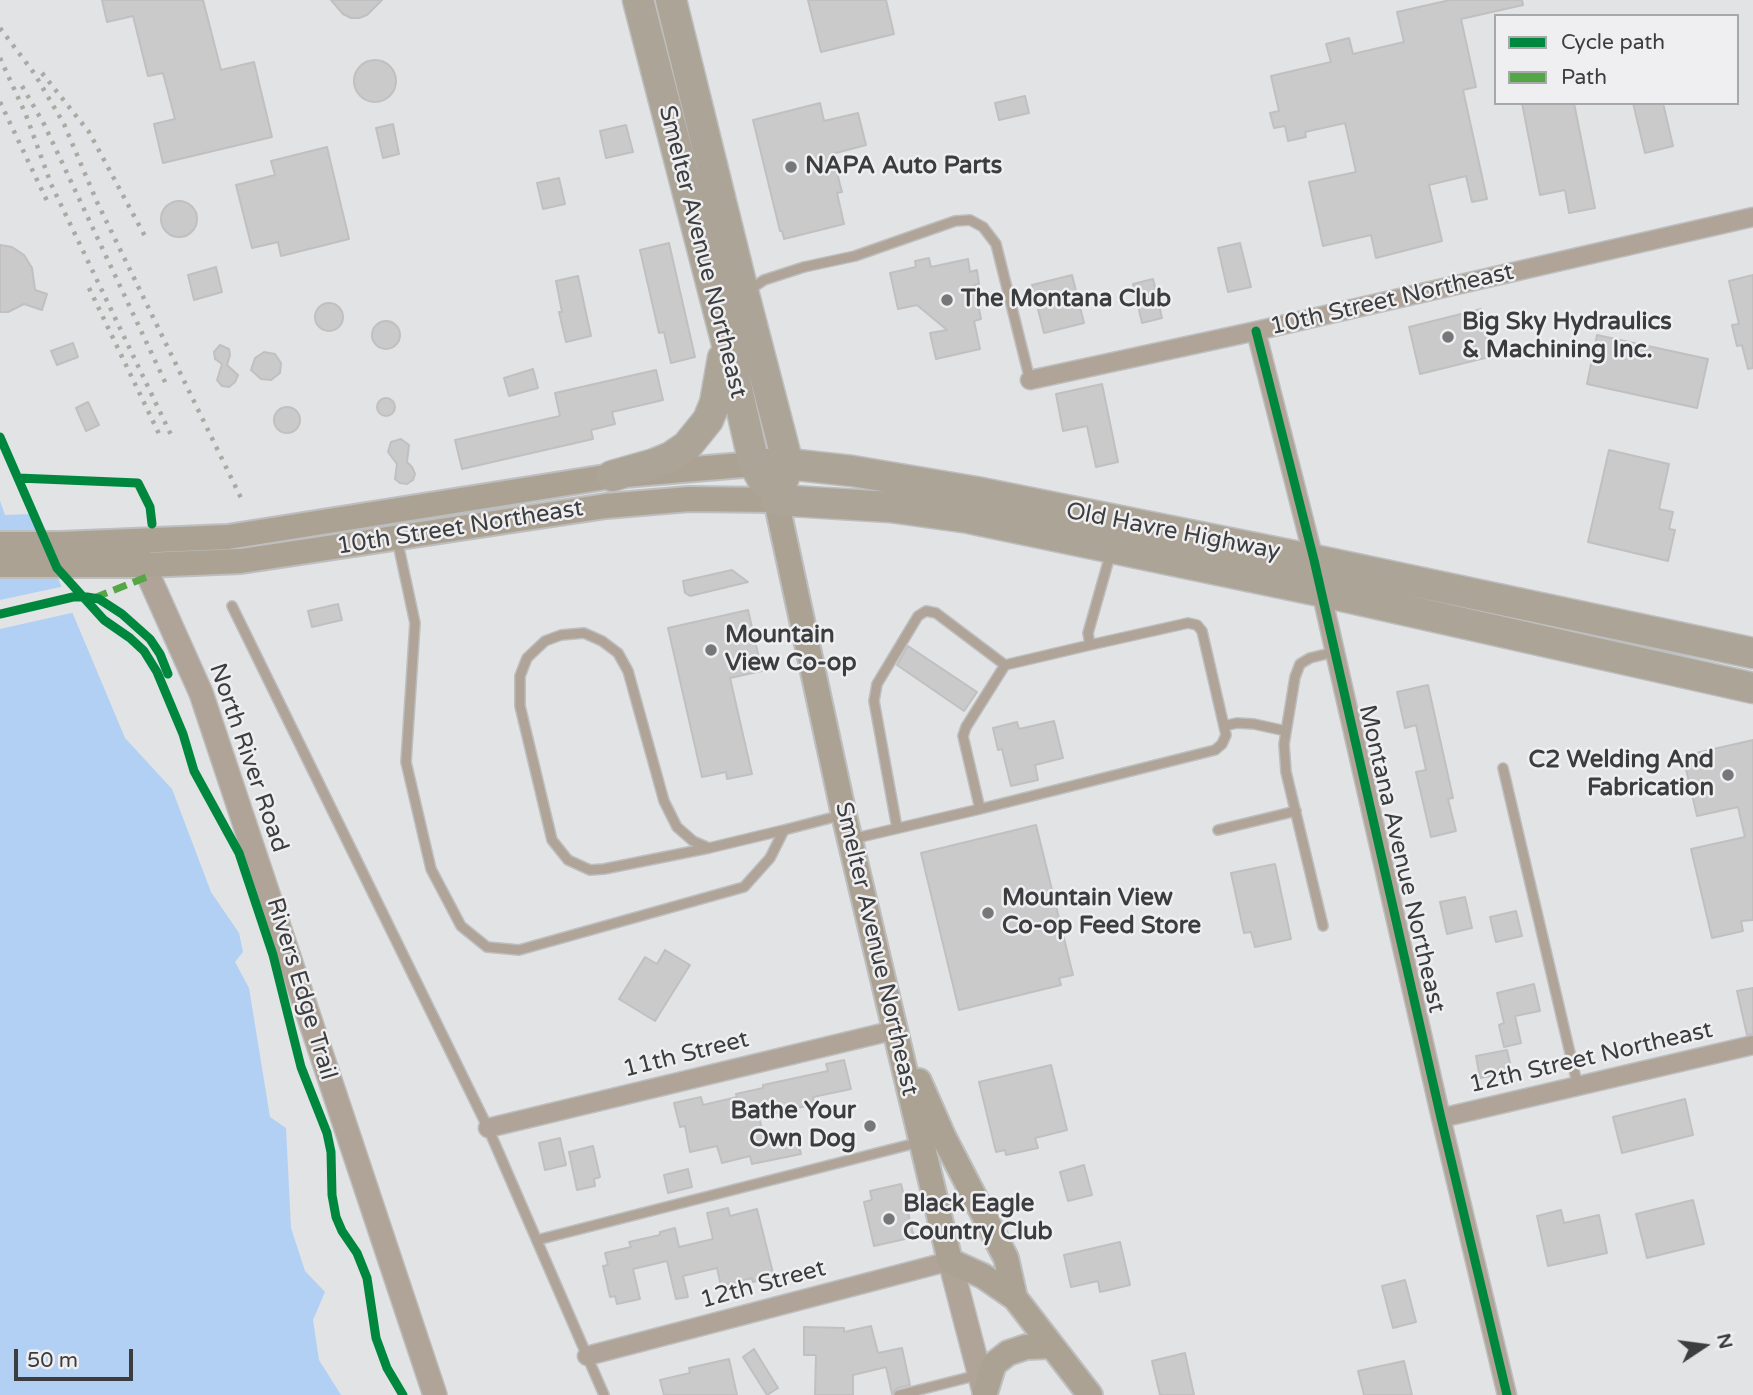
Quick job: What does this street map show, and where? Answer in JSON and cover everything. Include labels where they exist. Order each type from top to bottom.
[{"type":"highway","name":"Smelter Avenue Northeast","points":[[638,0],[726,340],[754,464],[776,500]]},
{"type":"highway","name":"Smelter Avenue Northeast","points":[[671,0],[789,464]]},
{"type":"highway","points":[[612,476],[671,457],[698,434],[715,403],[726,340]]},
{"type":"highway","name":"Old Havre Highway","points":[[754,464],[789,464],[852,471],[976,492],[1753,653]]},
{"type":"highway","points":[[776,500],[789,464]]},
{"type":"highway","name":"Old Havre Highway","points":[[776,500],[890,507],[969,517],[1320,591],[1753,688]]},
{"type":"main road","name":"10th Street Northeast","points":[[0,544],[228,537],[612,476],[754,464]]},
{"type":"main road","name":"10th Street Northeast","points":[[0,565],[145,565],[241,561],[606,506],[689,499],[776,500]]},
{"type":"main road","name":"Smelter Avenue Northeast","points":[[776,500],[849,839],[950,1261]]},
{"type":"main road","points":[[895,1030],[944,1138],[1006,1258],[1015,1298]]},
{"type":"main road","points":[[950,1261],[983,1276],[1015,1298],[1090,1395]]},
{"type":"main road","points":[[983,1388],[994,1364],[1008,1353],[1026,1347],[1051,1346]]},
{"type":"street","name":"10th Street Northeast","points":[[1030,380],[1753,217]]},
{"type":"street","name":"Montana Avenue Northeast","points":[[1256,331],[1314,560],[1507,1395]]},
{"type":"street","name":"North River Road","points":[[133,542],[201,693],[435,1395]]},
{"type":"street","name":"11th Street","points":[[488,1128],[895,1030]]},
{"type":"street","name":"12th Street Northeast","points":[[1441,1118],[1753,1045]]},
{"type":"street","name":"12th Street","points":[[587,1356],[950,1261]]},
{"type":"street","name":"Smelter Avenue Northeast","points":[[950,1261],[983,1388]]},
{"type":"lane","points":[[744,295],[764,280],[804,267],[855,256],[955,221],[970,220],[989,233],[996,244],[1030,380]]},
{"type":"lane","points":[[397,538],[415,623],[406,762],[430,869],[461,926],[487,947],[519,950],[744,887],[770,858],[784,830]]},
{"type":"lane","points":[[1090,645],[1088,633],[1112,547]]},
{"type":"lane","points":[[232,606],[488,1128],[604,1395]]},
{"type":"lane","points":[[897,828],[874,701],[877,684],[918,616],[926,611],[936,613],[1005,665]]},
{"type":"lane","points":[[849,839],[980,809],[1215,750],[1226,736],[1202,631],[1197,625],[1188,623],[1005,665],[966,727],[964,736],[980,809]]},
{"type":"lane","points":[[709,848],[693,841],[677,827],[664,801],[628,671],[618,653],[602,641],[584,633],[561,635],[545,641],[527,658],[520,676],[520,706],[552,840],[568,860],[590,870],[604,869],[709,848],[844,815]]},
{"type":"lane","points":[[1323,926],[1286,772],[1284,744],[1295,677],[1300,664],[1310,658],[1335,652]]},
{"type":"lane","points":[[1224,726],[1237,723],[1254,724],[1286,731]]},
{"type":"lane","points":[[1503,768],[1578,1087]]},
{"type":"lane","points":[[1218,830],[1296,811]]},
{"type":"lane","points":[[537,1240],[922,1142]]},
{"type":"lane","points":[[899,1395],[983,1388]]},
{"type":"water","points":[[0,501],[5,515],[31,514],[125,738],[172,789],[211,892],[239,933],[243,952],[235,962],[249,988],[270,1117],[286,1128],[291,1228],[305,1271],[325,1292],[313,1320],[319,1360],[341,1395],[0,1395]]},
{"type":"pier","points":[[65,586],[76,612],[0,629],[0,600]]},
{"type":"building","points":[[102,0],[203,0],[221,70],[254,62],[272,137],[163,163],[154,124],[175,119],[163,73],[148,76],[133,16],[107,22]]},
{"type":"building","points":[[331,0],[382,0],[367,15],[351,18],[343,14]]},
{"type":"building","points":[[808,0],[886,0],[894,34],[821,52]]},
{"type":"building","points":[[1450,0],[1522,0],[1523,5],[1461,19],[1476,87],[1463,90],[1487,199],[1472,202],[1466,176],[1429,185],[1442,241],[1376,258],[1371,235],[1323,246],[1309,182],[1356,172],[1345,123],[1305,132],[1306,137],[1288,141],[1285,126],[1274,128],[1270,113],[1279,111],[1271,76],[1331,62],[1326,44],[1349,38],[1353,54],[1404,42],[1397,12]]},
{"type":"building","points":[[375,60],[390,66],[396,81],[390,96],[375,102],[360,96],[354,81],[360,66]]},
{"type":"building","points":[[1025,96],[1029,113],[999,120],[995,103]]},
{"type":"building","points":[[820,103],[824,121],[858,113],[866,145],[832,154],[842,192],[837,193],[844,224],[784,239],[753,120]]},
{"type":"building","points":[[1522,105],[1574,105],[1595,208],[1569,213],[1565,190],[1540,195]]},
{"type":"building","points":[[1633,105],[1663,105],[1673,146],[1645,153]]},
{"type":"building","points":[[393,124],[399,154],[383,158],[376,128]]},
{"type":"building","points":[[626,125],[633,152],[606,158],[600,131]]},
{"type":"building","points":[[327,147],[349,239],[281,256],[278,242],[252,248],[236,185],[275,175],[271,161]]},
{"type":"building","points":[[559,178],[565,204],[543,209],[537,183]]},
{"type":"building","points":[[179,201],[192,206],[197,219],[192,232],[179,237],[166,232],[161,219],[166,206]]},
{"type":"building","points":[[669,243],[695,357],[671,363],[664,332],[659,333],[640,250]]},
{"type":"building","points":[[1240,243],[1251,287],[1228,292],[1218,248]]},
{"type":"building","points":[[0,245],[12,247],[24,255],[32,268],[35,290],[47,294],[42,310],[24,304],[8,312],[0,312]]},
{"type":"building","points":[[929,258],[931,267],[968,259],[970,272],[977,270],[979,284],[974,285],[981,319],[974,321],[980,349],[936,359],[930,333],[947,330],[917,305],[898,309],[890,273],[916,267],[915,261]]},
{"type":"building","points":[[216,267],[222,292],[194,300],[188,275]]},
{"type":"building","points":[[1072,275],[1084,323],[1044,333],[1032,285]]},
{"type":"building","points":[[1753,275],[1753,368],[1748,369],[1742,345],[1737,346],[1732,325],[1739,324],[1729,281]]},
{"type":"building","points":[[578,276],[591,336],[566,342],[556,281]]},
{"type":"building","points":[[1153,279],[1162,318],[1142,323],[1133,284]]},
{"type":"building","points":[[329,303],[339,307],[343,317],[339,327],[329,331],[319,327],[315,317],[319,307]]},
{"type":"building","points":[[1481,309],[1493,356],[1420,374],[1409,327]]},
{"type":"building","points":[[386,321],[396,325],[400,335],[396,345],[386,349],[376,345],[372,335],[376,325]]},
{"type":"building","points":[[1597,335],[1708,359],[1697,408],[1587,384]]},
{"type":"building","points":[[73,343],[78,357],[57,365],[51,351]]},
{"type":"building","points":[[220,345],[229,349],[227,365],[238,375],[229,387],[222,386],[217,380],[222,364],[215,359],[214,352]]},
{"type":"building","points":[[264,352],[275,354],[281,363],[280,373],[271,380],[261,379],[251,370],[255,358]]},
{"type":"building","points":[[533,369],[538,388],[509,396],[504,378]]},
{"type":"building","points":[[656,370],[663,400],[612,412],[615,424],[591,430],[593,439],[462,469],[455,440],[560,416],[555,393]]},
{"type":"building","points":[[1102,384],[1118,462],[1096,467],[1087,426],[1063,431],[1056,394]]},
{"type":"building","points":[[386,398],[392,401],[395,407],[392,413],[386,416],[380,413],[377,407],[380,401]]},
{"type":"building","points":[[88,402],[99,425],[86,431],[76,408]]},
{"type":"building","points":[[287,407],[296,411],[300,420],[296,429],[287,433],[278,429],[274,420],[278,411]]},
{"type":"building","points":[[401,439],[409,445],[407,462],[415,474],[413,480],[407,484],[395,479],[397,464],[388,452],[391,442]]},
{"type":"building","points":[[1609,450],[1669,464],[1659,509],[1673,512],[1669,529],[1675,530],[1668,561],[1588,542]]},
{"type":"building","points":[[732,570],[748,582],[690,596],[685,593],[683,581]]},
{"type":"building","points":[[338,604],[342,620],[312,627],[308,611]]},
{"type":"building","points":[[748,610],[762,671],[730,678],[752,774],[727,779],[726,772],[702,777],[668,628]]},
{"type":"building","points":[[908,646],[977,692],[964,711],[897,665]]},
{"type":"building","points":[[1428,685],[1453,798],[1448,799],[1456,831],[1431,837],[1416,772],[1426,770],[1416,725],[1405,728],[1397,692]]},
{"type":"building","points":[[1054,721],[1063,758],[1035,765],[1038,780],[1011,786],[1002,749],[998,750],[993,728],[1017,722],[1019,729]]},
{"type":"building","points":[[1753,740],[1753,920],[1741,921],[1743,931],[1712,938],[1691,849],[1745,837],[1738,807],[1697,816],[1683,756]]},
{"type":"building","points":[[1036,825],[1073,975],[1059,978],[1061,985],[959,1010],[921,853]]},
{"type":"building","points":[[1275,864],[1291,939],[1255,947],[1251,932],[1244,933],[1231,873]]},
{"type":"building","points":[[1465,897],[1472,928],[1447,934],[1440,902]]},
{"type":"building","points":[[1516,911],[1522,936],[1496,942],[1490,917]]},
{"type":"building","points":[[665,950],[690,965],[655,1021],[619,999],[645,957],[657,964]]},
{"type":"building","points":[[1534,984],[1540,1011],[1515,1016],[1521,1043],[1504,1047],[1499,1025],[1504,1023],[1497,993]]},
{"type":"building","points":[[1753,988],[1753,1034],[1747,1035],[1737,991]]},
{"type":"building","points":[[1507,1050],[1512,1072],[1480,1078],[1476,1056]]},
{"type":"building","points":[[844,1060],[851,1089],[813,1097],[815,1104],[759,1117],[765,1141],[796,1134],[801,1154],[752,1164],[750,1156],[722,1163],[717,1146],[690,1152],[685,1126],[680,1127],[674,1103],[701,1097],[703,1105],[737,1097],[736,1094],[763,1088],[763,1085],[828,1071],[826,1064]]},
{"type":"building","points":[[1051,1065],[1067,1130],[1035,1138],[1038,1148],[1006,1155],[1005,1150],[996,1152],[979,1082]]},
{"type":"building","points":[[1685,1099],[1693,1135],[1622,1153],[1613,1117]]},
{"type":"building","points":[[560,1138],[566,1165],[545,1170],[539,1143]]},
{"type":"building","points":[[593,1146],[600,1177],[594,1179],[595,1186],[577,1190],[569,1152]]},
{"type":"building","points":[[1084,1165],[1092,1195],[1068,1201],[1060,1172]]},
{"type":"building","points":[[688,1169],[692,1187],[668,1193],[664,1175]]},
{"type":"building","name":"Black Eagle Country Club","points":[[901,1184],[914,1237],[874,1246],[864,1202],[872,1200],[870,1191]]},
{"type":"building","points":[[1693,1200],[1704,1244],[1647,1258],[1636,1214]]},
{"type":"building","points":[[728,1208],[730,1216],[757,1209],[774,1277],[753,1282],[752,1278],[721,1286],[717,1268],[683,1276],[688,1297],[676,1299],[667,1261],[633,1269],[640,1299],[617,1304],[615,1296],[610,1297],[603,1266],[608,1265],[605,1253],[631,1247],[629,1242],[660,1235],[660,1232],[675,1228],[679,1247],[713,1239],[707,1213]]},
{"type":"building","points":[[1561,1210],[1564,1223],[1599,1215],[1607,1253],[1548,1266],[1537,1216]]},
{"type":"building","points":[[1120,1242],[1130,1285],[1100,1292],[1098,1281],[1071,1287],[1064,1255]]},
{"type":"building","points":[[1405,1280],[1416,1322],[1393,1328],[1382,1286]]},
{"type":"building","points":[[871,1326],[878,1353],[902,1348],[910,1385],[897,1388],[892,1394],[886,1367],[853,1375],[853,1395],[815,1395],[816,1355],[804,1355],[804,1327],[844,1328],[844,1332]]},
{"type":"building","points":[[754,1349],[778,1388],[767,1395],[743,1357]]},
{"type":"building","points":[[1185,1353],[1194,1395],[1160,1395],[1152,1361]]},
{"type":"building","points":[[729,1359],[737,1395],[664,1395],[660,1380],[690,1373],[689,1368]]},
{"type":"building","points":[[1404,1361],[1412,1395],[1364,1395],[1358,1371]]},
{"type":"railway","points":[[0,28],[34,73],[64,124],[97,202],[242,500]]},
{"type":"railway","points":[[0,58],[26,115],[51,184],[173,439]]},
{"type":"railway","points":[[42,73],[89,132],[147,240]]},
{"type":"railway","points":[[22,86],[44,124],[166,384]]},
{"type":"railway","points":[[0,102],[48,203]]},
{"type":"railway","points":[[89,288],[161,438]]},
{"type":"marked path","points":[[94,598],[149,576]]},
{"type":"cycle path","points":[[1256,331],[1314,560],[1507,1395]]},
{"type":"cycle path","name":"Rivers Edge Trail","points":[[0,437],[57,568],[104,620],[144,651],[157,672],[183,734],[194,771],[239,853],[273,955],[301,1067],[327,1133],[336,1217],[357,1253],[367,1278],[376,1338],[387,1368],[403,1395]]},
{"type":"cycle path","points":[[18,478],[138,483],[150,507],[152,524]]},
{"type":"cycle path","points":[[0,614],[73,597],[99,599],[122,614],[150,639],[168,674]]},
{"type":"place","name":"NAPA Auto Parts","points":[[791,167]]},
{"type":"place","name":"The Montana Club","points":[[947,300]]},
{"type":"place","name":"Big Sky Hydraulics & Machining Inc.","points":[[1448,337]]},
{"type":"place","name":"Mountain View Co-op","points":[[711,650]]},
{"type":"place","name":"C2 Welding And Fabrication","points":[[1728,775]]},
{"type":"place","name":"Mountain View Co-op Feed Store","points":[[988,913]]},
{"type":"place","name":"Bathe Your Own Dog","points":[[870,1126]]},
{"type":"place","name":"Black Eagle Country Club","points":[[889,1219]]}]
